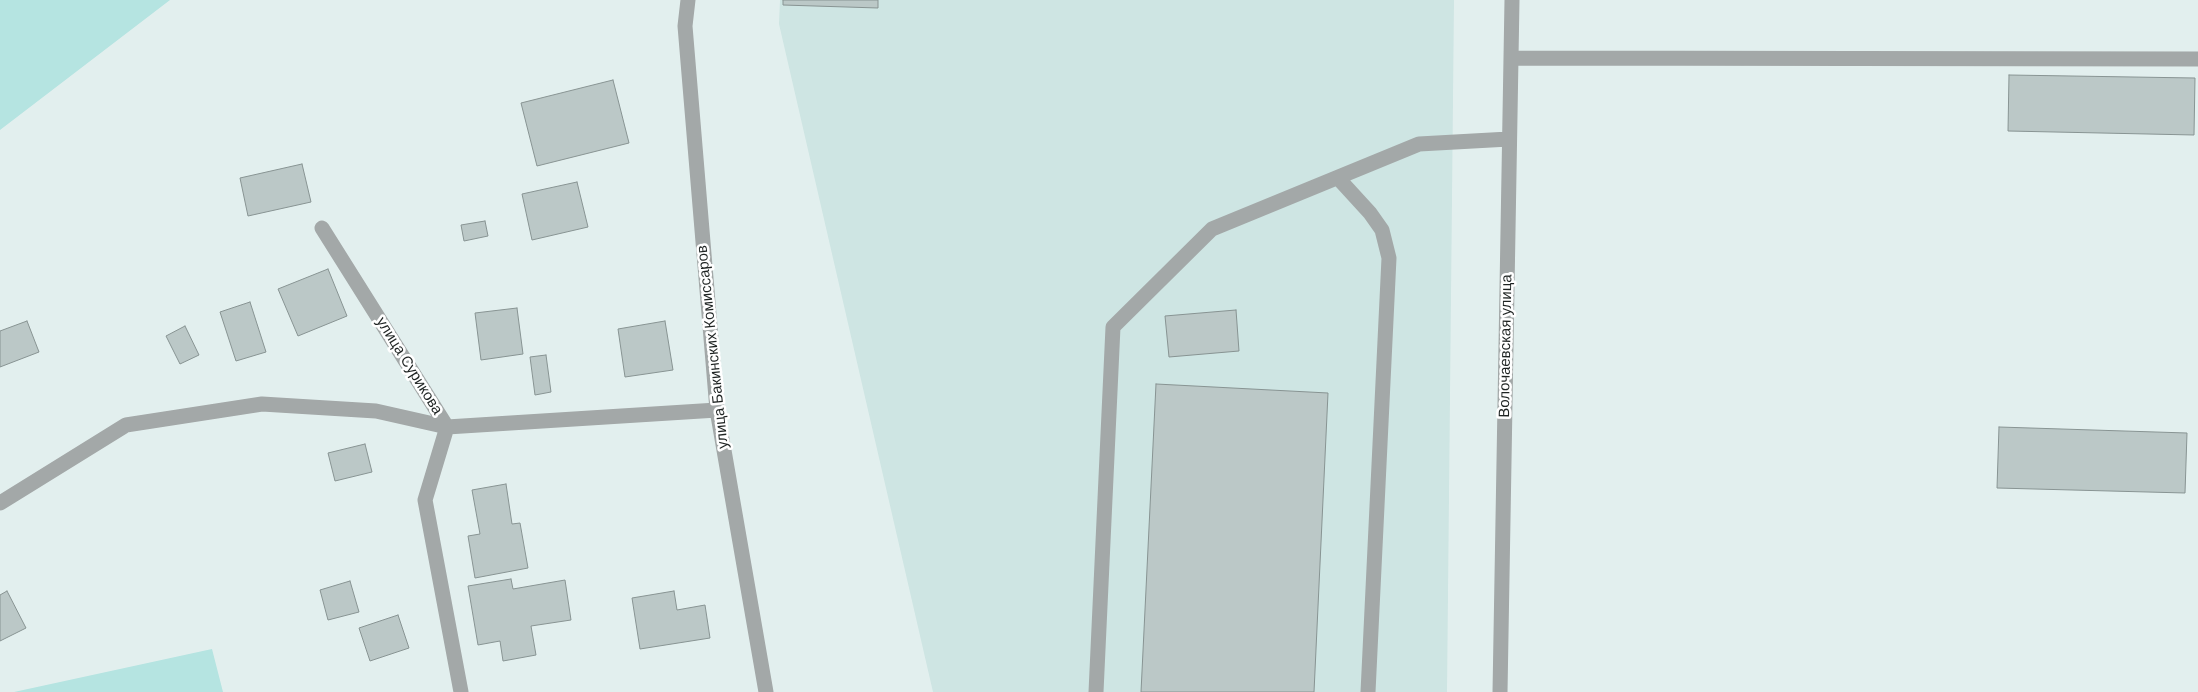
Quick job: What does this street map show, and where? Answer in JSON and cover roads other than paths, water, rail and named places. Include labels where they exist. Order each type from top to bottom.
[{"type":"street","name":"улица Бакинских Комиссаров","points":[[688,0],[684,26],[716,410],[766,692]]},
{"type":"street","name":"Волочаевская улица","points":[[1500,692],[1512,0]]},
{"type":"street","points":[[1511,58],[2198,59]]},
{"type":"street","points":[[1096,692],[1113,327],[1212,229],[1419,144],[1509,139]]},
{"type":"street","points":[[1338,178],[1370,213],[1382,230],[1389,258],[1368,692]]},
{"type":"street","name":"улица Сурикова","points":[[322,228],[447,427],[424,500],[461,692]]},
{"type":"street","points":[[0,503],[126,425],[262,404],[376,411],[447,427],[716,410]]}]
